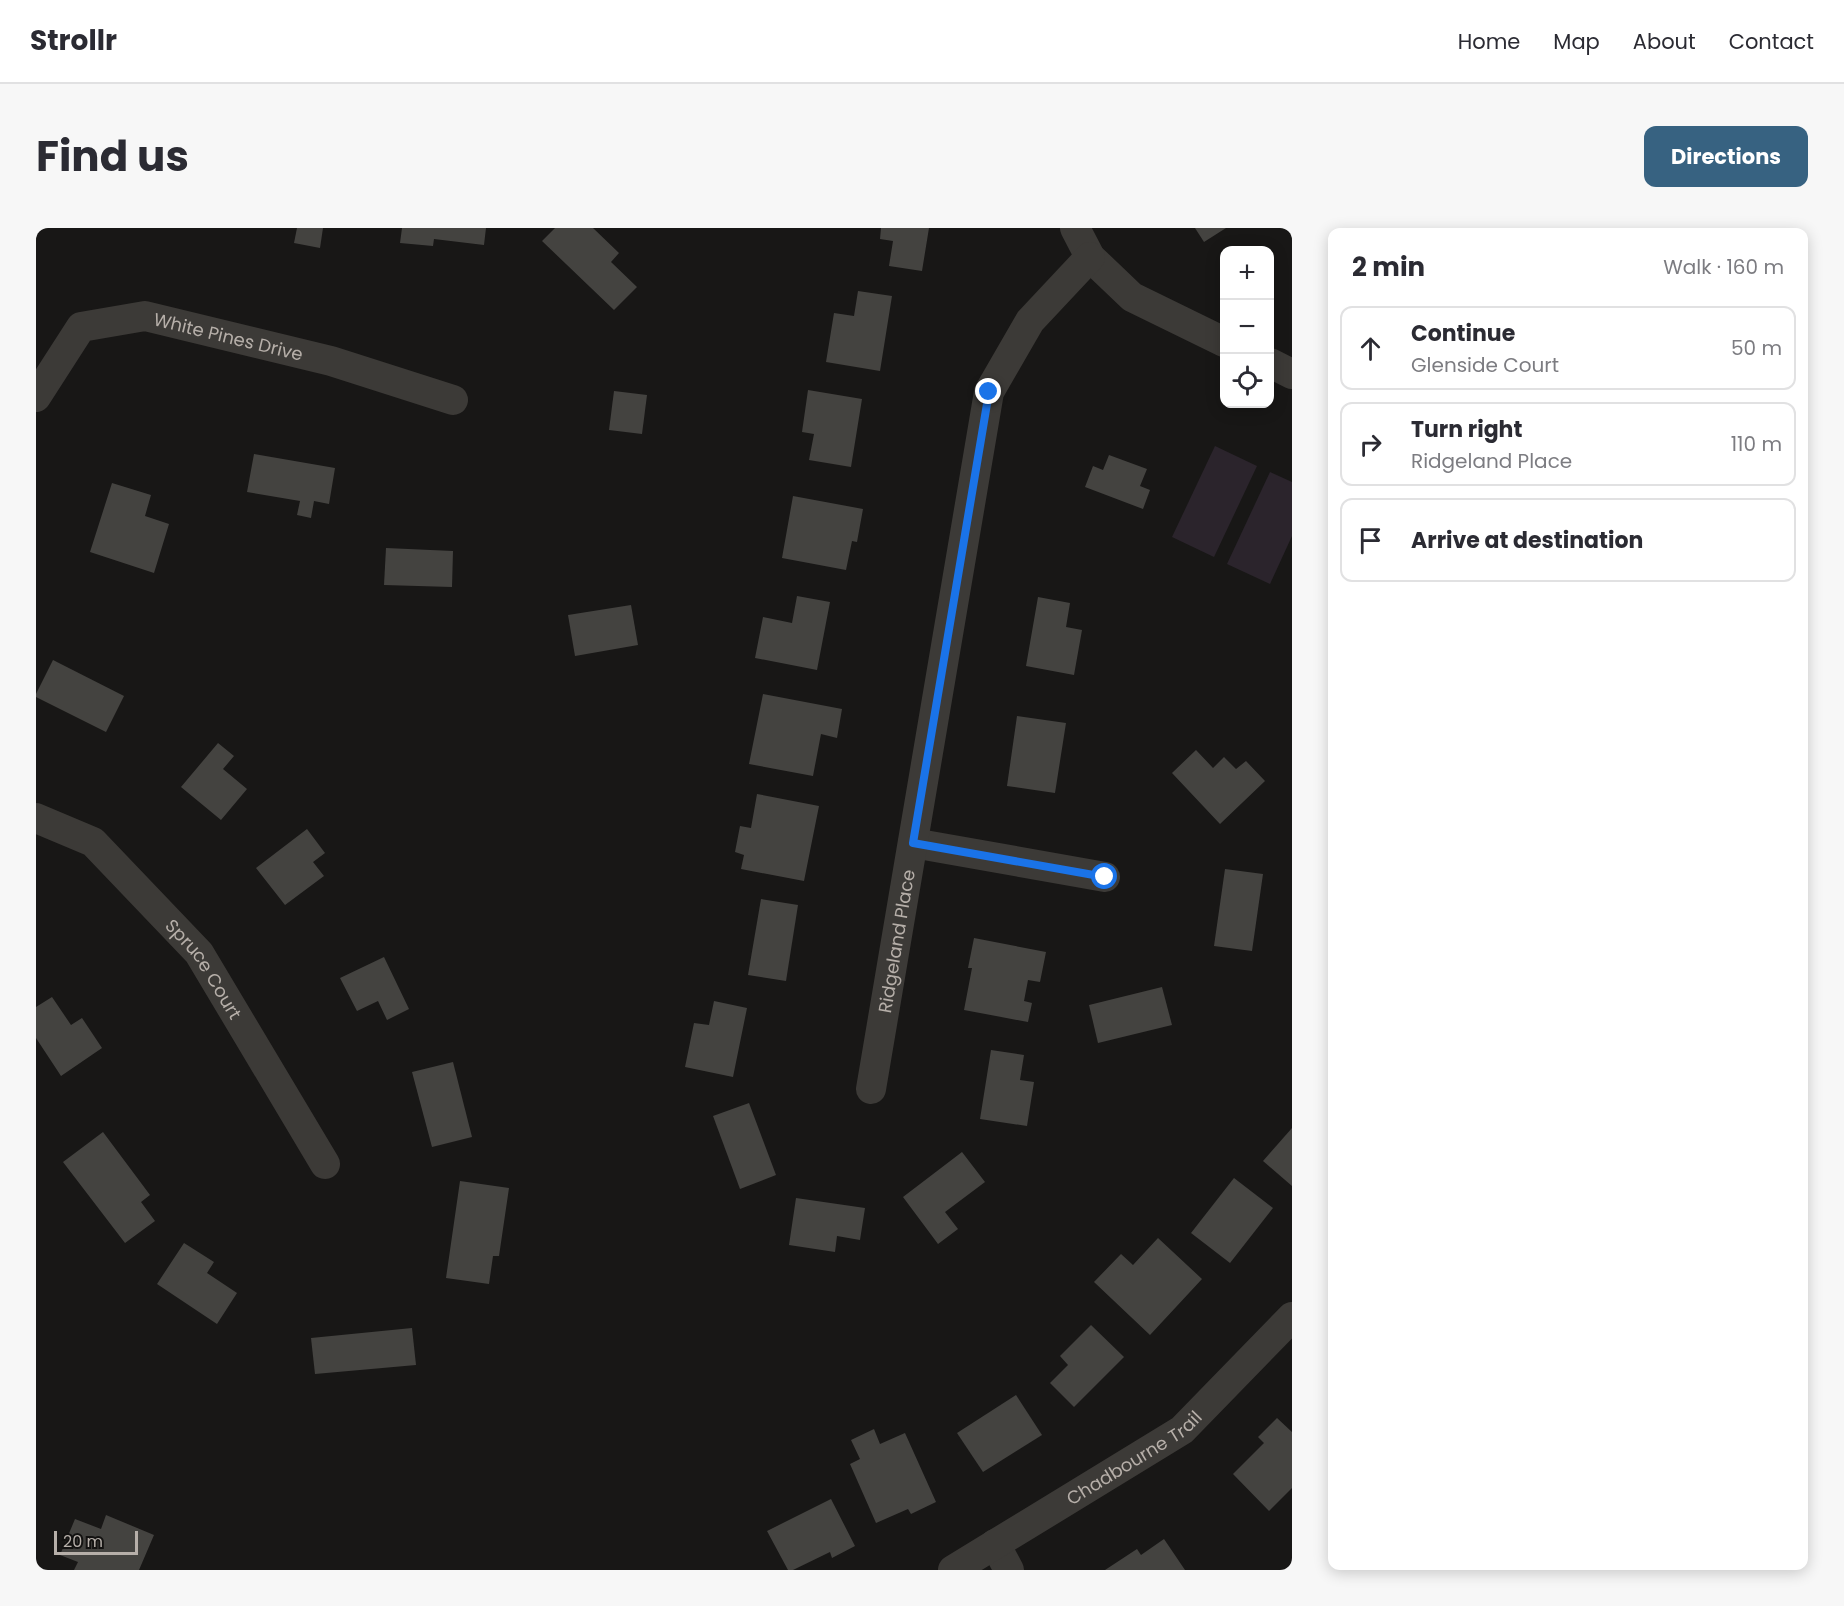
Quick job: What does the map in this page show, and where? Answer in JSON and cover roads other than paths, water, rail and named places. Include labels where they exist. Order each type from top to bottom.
[{"type":"street","points":[[1075,228],[1090,257],[1132,297],[1220,340]]},
{"type":"street","name":"Ridgeland Place","points":[[871,1089],[989,392],[1030,321],[1090,257]]},
{"type":"street","name":"White Pines Drive","points":[[36,397],[81,327],[145,316],[331,361],[453,400]]},
{"type":"street","points":[[1274,365],[1292,374]]},
{"type":"street","name":"Spruce Court","points":[[36,818],[93,842],[199,953],[325,1164]]},
{"type":"street","points":[[913,843],[1105,877]]},
{"type":"street","name":"Chadbourne Trail","points":[[953,1570],[1182,1430],[1292,1317]]},
{"type":"street","points":[[995,1544],[1009,1570]]}]
